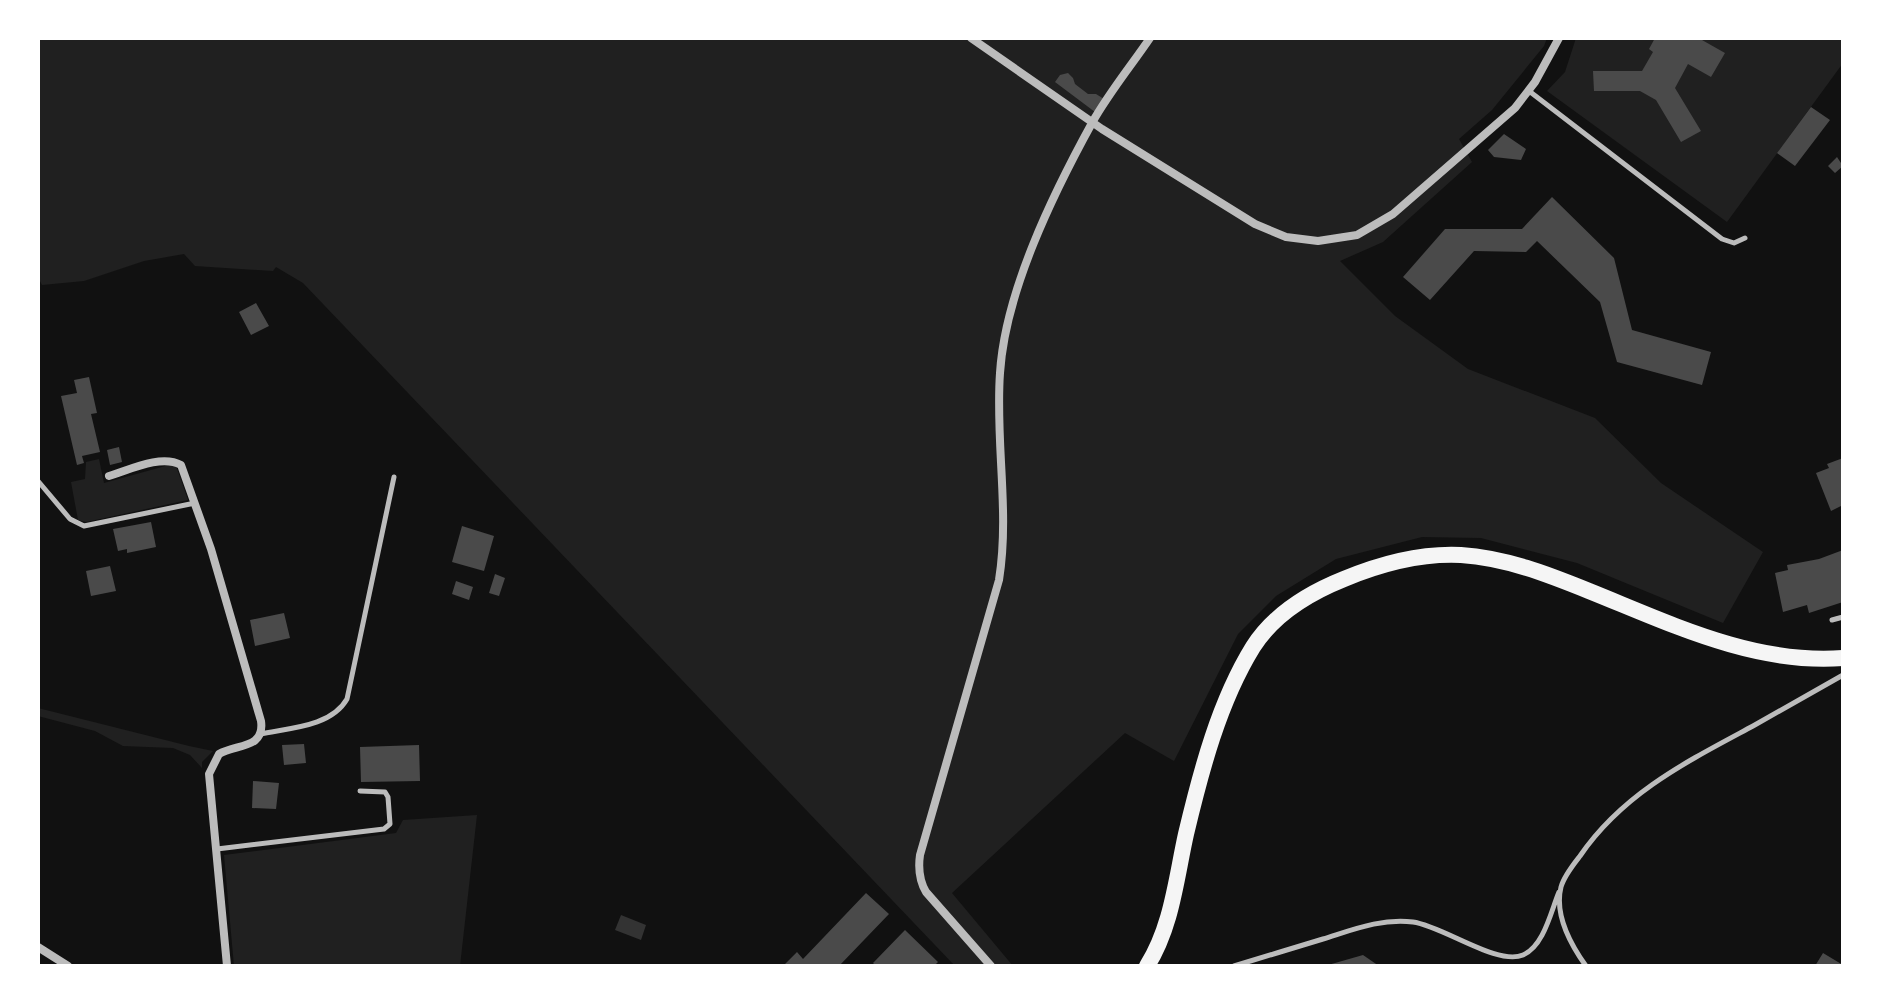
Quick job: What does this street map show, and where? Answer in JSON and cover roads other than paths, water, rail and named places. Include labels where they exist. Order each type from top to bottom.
[{"type":"main road","points":[[1147,966],[1160,943],[1169,915],[1186,833],[1209,750],[1246,659],[1263,633],[1280,616],[1314,593],[1339,581],[1417,558],[1450,555],[1495,559],[1544,573],[1734,645],[1789,657],[1843,658]]},
{"type":"street","points":[[971,38],[1092,123],[1265,229],[1302,240],[1335,240],[1357,235],[1388,218],[1511,112],[1529,91],[1559,38]]},
{"type":"street","points":[[991,966],[926,892],[920,879],[919,860],[999,580],[1003,536],[999,380],[1008,324],[1033,246],[1092,123],[1150,38]]},
{"type":"street","points":[[109,476],[159,461],[177,462],[185,472],[261,721],[260,734],[248,745],[225,751],[212,766],[209,789],[227,966]]},
{"type":"street","points":[[38,947],[68,966]]},
{"type":"lane","points":[[1529,91],[1722,239],[1734,243],[1745,238]]},
{"type":"lane","points":[[260,734],[327,719],[339,711],[347,699],[394,477]]},
{"type":"lane","points":[[38,481],[70,519],[84,526],[196,503]]},
{"type":"lane","points":[[1832,620],[1843,617]]},
{"type":"lane","points":[[1234,966],[1372,924],[1397,921],[1421,924],[1497,954],[1517,957],[1529,952],[1538,943],[1575,862],[1597,832],[1636,795],[1690,759],[1843,675]]},
{"type":"lane","points":[[215,850],[384,829],[390,824],[385,792],[360,791]]},
{"type":"lane","points":[[1561,888],[1566,932],[1586,966]]}]
